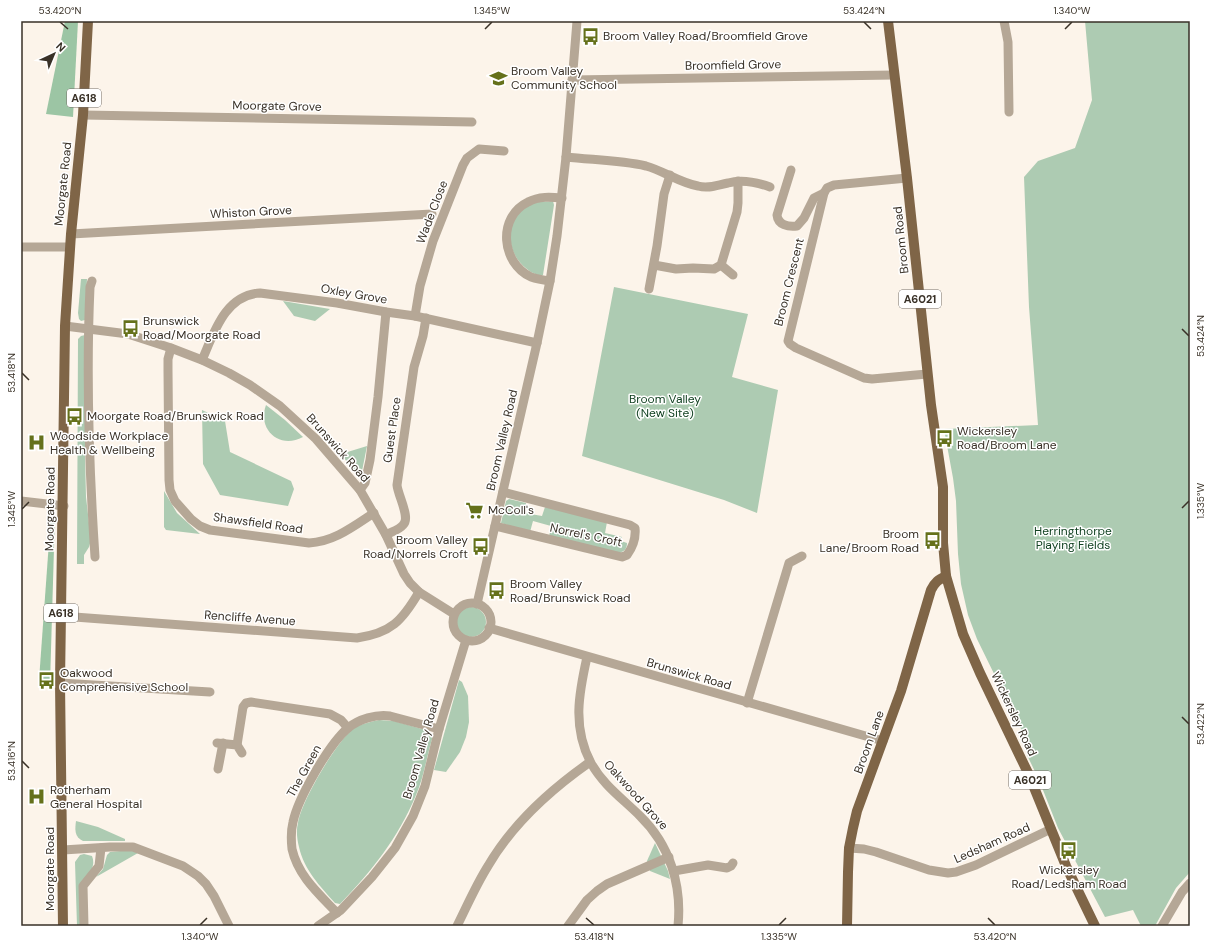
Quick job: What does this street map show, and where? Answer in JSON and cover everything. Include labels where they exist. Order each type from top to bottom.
[{"type":"main road","name":"Moorgate Road","points":[[63,926],[60,683],[64,506],[65,326],[71,234],[83,115],[88,21]]},
{"type":"main road","name":"Broom Road","points":[[888,21],[907,178],[927,374],[943,487],[943,550],[946,576]]},
{"type":"main road","name":"Broom Lane","points":[[847,926],[849,848],[857,811],[901,691],[931,590],[938,580],[946,576]]},
{"type":"main road","name":"Wickersley Road","points":[[946,576],[964,634],[980,673],[1029,775],[1066,866],[1095,926]]},
{"type":"street","name":"Broom Valley Road","points":[[477,604],[550,281],[562,198],[577,21]]},
{"type":"street","points":[[1004,21],[1008,42],[1009,112]]},
{"type":"street","name":"Broomfield Grove","points":[[572,80],[894,75]]},
{"type":"street","name":"Moorgate Grove","points":[[83,115],[472,122]]},
{"type":"street","name":"Wade Close","points":[[415,316],[425,265],[463,165],[467,158],[479,149],[504,151]]},
{"type":"street","points":[[566,157],[635,164],[706,188],[738,181],[757,182],[770,187]]},
{"type":"street","points":[[791,170],[777,215],[780,224],[791,227],[797,226],[804,218],[814,198],[824,193],[827,188],[907,178]]},
{"type":"street","points":[[649,289],[664,194],[670,175]]},
{"type":"street","points":[[722,266],[737,212],[738,181]]},
{"type":"street","name":"Broom Crescent","points":[[824,193],[789,333],[788,340],[790,344],[864,378],[927,374]]},
{"type":"street","points":[[550,281],[531,277],[518,267],[509,253],[506,239],[508,225],[515,212],[528,202],[542,198],[562,198]]},
{"type":"street","name":"Whiston Grove","points":[[71,234],[432,214]]},
{"type":"street","points":[[21,247],[70,247]]},
{"type":"street","points":[[654,264],[676,269],[714,269],[722,266]]},
{"type":"street","points":[[722,266],[733,275]]},
{"type":"street","points":[[92,281],[90,287],[88,328],[91,486],[95,556]]},
{"type":"street","name":"Oxley Grove","points":[[202,360],[226,310],[238,299],[252,293],[270,293],[415,316],[537,343]]},
{"type":"street","points":[[360,490],[366,482],[370,460],[378,398],[386,312]]},
{"type":"street","name":"Guest Place","points":[[386,535],[403,525],[406,520],[406,515],[397,485],[414,367],[423,336],[426,318]]},
{"type":"street","name":"Brunswick Road","points":[[65,326],[128,334],[171,348],[202,360],[250,385],[280,406],[316,438],[360,490],[386,535],[404,574],[419,592],[454,614]]},
{"type":"street","name":"Shawsfield Road","points":[[171,348],[168,364],[170,490],[175,500],[191,519],[210,530],[319,543],[329,540],[374,513]]},
{"type":"street","name":"Norrel's Croft","points":[[495,526],[622,557],[627,555],[634,543],[636,534],[635,528],[630,524],[503,492]]},
{"type":"street","points":[[21,501],[64,506]]},
{"type":"street","points":[[747,703],[789,563],[802,556]]},
{"type":"street","name":"Rencliffe Avenue","points":[[61,616],[357,638],[378,633],[396,623],[404,616],[419,592]]},
{"type":"street","points":[[472,603],[483,606],[490,616],[489,628],[482,637],[472,641],[466,640],[460,637],[456,632],[453,620],[454,614],[462,606],[472,603]]},
{"type":"street","name":"Brunswick Road","points":[[489,628],[883,741]]},
{"type":"street","name":"Broom Valley Road","points":[[318,926],[337,913],[372,877],[395,848],[418,804],[425,786],[439,729],[466,640]]},
{"type":"street","name":"Oakwood Grove","points":[[587,656],[580,689],[578,712],[583,743],[590,762],[596,772],[612,790],[651,826],[664,847],[674,871],[678,892],[678,926]]},
{"type":"street","points":[[60,683],[210,692]]},
{"type":"street","points":[[242,753],[237,745],[243,707],[246,703],[252,702],[330,714],[340,720],[348,728]]},
{"type":"street","name":"The Green","points":[[337,913],[307,881],[297,863],[292,849],[292,823],[298,806],[308,786],[331,747],[348,728],[366,718],[383,715],[400,718],[439,729]]},
{"type":"street","points":[[218,769],[220,743],[237,745]]},
{"type":"street","points":[[457,926],[476,886],[488,865],[506,840],[524,818],[546,796],[568,777],[590,762]]},
{"type":"street","name":"Ledsham Road","points":[[849,848],[864,849],[876,852],[929,870],[948,873],[956,872],[976,865],[1051,829]]},
{"type":"street","points":[[63,850],[133,847],[190,870],[206,884],[214,896],[229,926]]},
{"type":"street","points":[[84,926],[83,886],[99,866],[101,848]]},
{"type":"street","points":[[568,926],[597,890],[607,884],[668,857]]},
{"type":"street","points":[[674,871],[708,865],[727,868],[733,863]]},
{"type":"street","points":[[1162,926],[1186,894],[1190,883]]},
{"type":"green space","points":[[65,21],[78,21],[73,117],[46,114]]},
{"type":"green space","name":"Herringthorpe Playing Fields","points":[[1085,21],[1190,21],[1190,872],[1176,888],[1155,926],[1141,926],[1133,910],[1105,917],[1058,828],[1039,780],[1027,755],[1026,739],[977,639],[968,615],[961,584],[956,501],[944,429],[1038,425],[1029,307],[1024,177],[1038,161],[1075,148],[1092,100]]},
{"type":"green space","points":[[553,201],[554,205],[543,275],[541,276],[530,272],[519,262],[514,254],[510,235],[516,217],[522,210],[533,203]]},
{"type":"green space","points":[[81,279],[87,279],[85,320],[81,321],[78,313]]},
{"type":"green space","name":"Broom Valley (New Site)","points":[[614,287],[748,314],[732,377],[778,390],[757,513],[724,500],[582,456]]},
{"type":"green space","points":[[283,301],[330,309],[315,321],[294,316]]},
{"type":"green space","points":[[85,335],[86,497],[91,540],[84,555],[84,564],[77,564],[78,339]]},
{"type":"green space","points":[[266,405],[303,437],[286,441],[278,439],[272,435],[267,429],[265,422],[264,414]]},
{"type":"green space","points":[[202,410],[225,421],[230,452],[291,481],[294,489],[288,506],[220,495],[203,464]]},
{"type":"green space","points":[[367,446],[361,476],[358,476],[341,454]]},
{"type":"green space","points":[[164,491],[177,513],[200,534],[166,530],[164,527]]},
{"type":"green space","points":[[509,499],[526,503],[525,513],[542,516],[545,507],[607,522],[605,533],[622,537],[621,541],[627,543],[626,549],[618,553],[549,537],[551,526],[533,521],[530,532],[501,523],[506,501]]},
{"type":"green space","points":[[51,514],[55,514],[50,684],[39,680]]},
{"type":"green space","points":[[471,607],[477,608],[485,616],[485,628],[477,636],[471,637],[465,636],[457,628],[456,622],[457,616],[465,608]]},
{"type":"green space","points":[[459,680],[462,682],[468,696],[469,722],[466,737],[460,752],[446,772],[434,770]]},
{"type":"green space","points":[[379,720],[394,721],[429,731],[433,736],[419,788],[401,826],[363,879],[340,904],[335,903],[313,877],[301,855],[297,832],[298,823],[305,801],[312,787],[338,746],[356,727]]},
{"type":"green space","points":[[76,821],[98,827],[125,839],[125,841],[83,841],[78,837],[75,830]]},
{"type":"green space","points":[[655,843],[668,871],[670,879],[650,871],[647,861]]},
{"type":"green space","points":[[130,850],[138,853],[96,877],[103,869],[107,855],[110,852]]},
{"type":"green space","points":[[84,854],[92,856],[93,866],[83,880],[80,926],[77,926],[75,862],[80,855]]},
{"type":"place","name":"Broom Valley Road/Broomfield Grove","points":[[590,36]]},
{"type":"place","name":"Broom Valley Community School","points":[[498,78]]},
{"type":"place","name":"Brunswick Road/Moorgate Road","points":[[130,328]]},
{"type":"place","name":"Moorgate Road/Brunswick Road","points":[[74,416]]},
{"type":"place","name":"Wickersley Road/Broom Lane","points":[[944,438]]},
{"type":"place","name":"Woodside Workplace Health & Wellbeing","points":[[37,443]]},
{"type":"place","name":"McColl's","points":[[475,510]]},
{"type":"place","name":"Broom Lane/Broom Road","points":[[932,541]]},
{"type":"place","name":"Broom Valley Road/Norrels Croft","points":[[481,547]]},
{"type":"place","name":"Broom Valley Road/Brunswick Road","points":[[497,591]]},
{"type":"place","name":"Oakwood Comprehensive School","points":[[47,680]]},
{"type":"place","name":"Rotherham General Hospital","points":[[37,797]]},
{"type":"place","name":"Wickersley Road/Ledsham Road","points":[[1069,851]]}]
